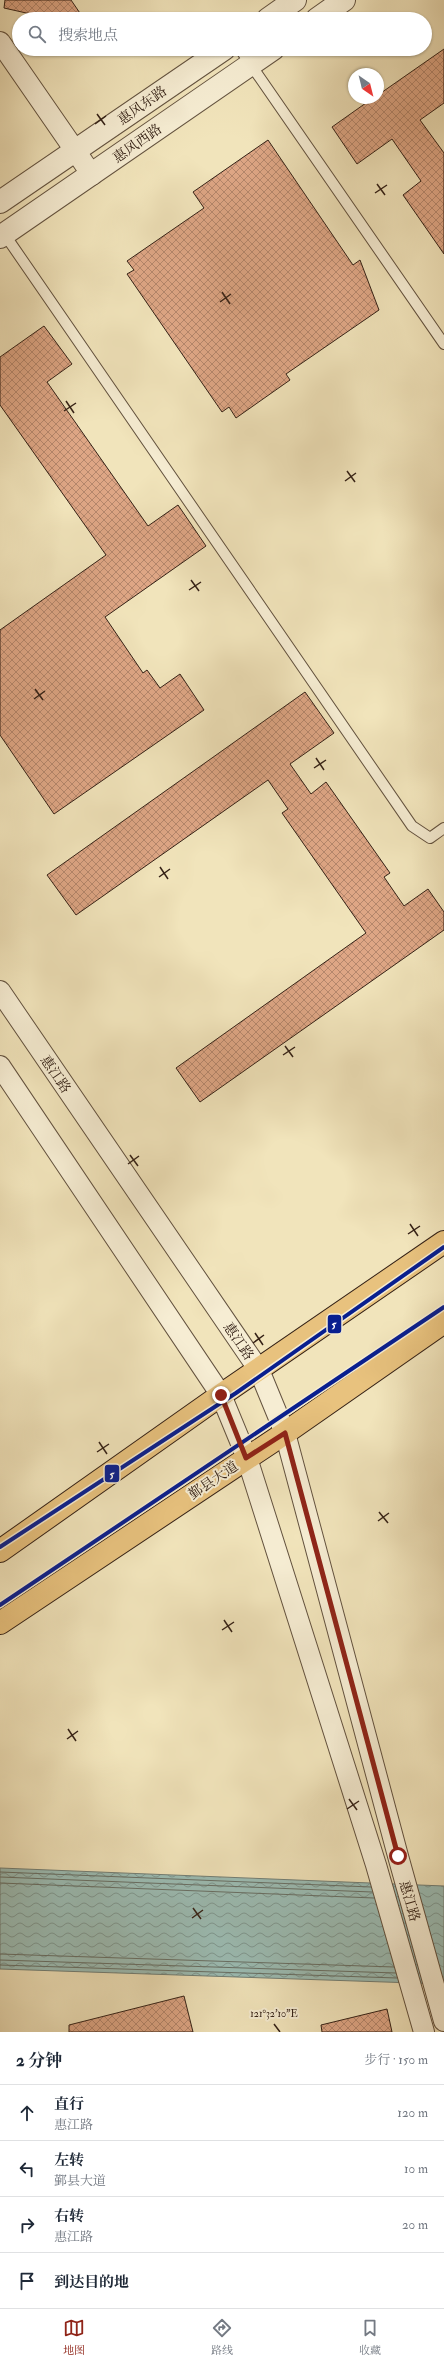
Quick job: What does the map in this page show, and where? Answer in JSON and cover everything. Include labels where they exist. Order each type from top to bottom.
[{"type":"main road","points":[[0,1551],[221,1395],[444,1242]]},
{"type":"main road","name":"鄞县大道","points":[[0,1623],[285,1433],[444,1322]]},
{"type":"street","points":[[278,12],[295,0]]},
{"type":"street","points":[[327,12],[344,0]]},
{"type":"street","points":[[0,42],[74,152],[92,174]]},
{"type":"street","name":"惠风东路","points":[[0,202],[214,56]]},
{"type":"street","name":"惠风西路","points":[[2,233],[92,174],[245,57]]},
{"type":"street","name":"惠江路","points":[[0,991],[259,1370],[285,1433],[398,1856],[444,2021]]},
{"type":"street","name":"惠江路","points":[[0,1066],[221,1395],[246,1458],[376,1864],[424,2032]]},
{"type":"lane","points":[[245,57],[444,344]]},
{"type":"lane","points":[[2,233],[412,826],[430,838],[444,828]]},
{"type":"water","points":[[0,1868],[444,1886],[444,1984],[0,1969]]},
{"type":"building","points":[[5,0],[71,0],[79,12],[22,12],[4,8]]},
{"type":"building","points":[[444,49],[444,103],[420,120],[444,153],[444,254],[403,195],[421,181],[392,139],[357,164],[332,127],[365,104],[384,104],[384,91]]},
{"type":"building","points":[[268,140],[353,265],[360,260],[379,310],[286,374],[290,380],[236,418],[229,407],[222,412],[127,274],[134,270],[127,261],[204,208],[193,192]]},
{"type":"building","points":[[44,326],[72,364],[47,382],[148,526],[178,505],[206,546],[105,617],[143,673],[147,670],[160,688],[180,674],[204,710],[54,814],[0,735],[0,630],[106,555],[0,405],[0,357]]},
{"type":"building","points":[[305,692],[334,733],[290,764],[311,794],[326,782],[390,873],[384,877],[404,906],[428,889],[444,912],[444,930],[200,1102],[176,1068],[366,933],[282,813],[288,809],[268,780],[76,915],[47,875]]},
{"type":"building","points":[[184,1996],[193,2032],[69,2032],[69,2025]]},
{"type":"building","points":[[387,2009],[392,2032],[322,2032],[321,2025]]},
{"type":"transit line","name":"5","points":[[0,1547],[236,1393],[444,1247]]},
{"type":"transit line","name":"5","points":[[0,1605],[444,1307]]},
{"type":"route","points":[[221,1395],[246,1458],[285,1433],[398,1856]]}]
